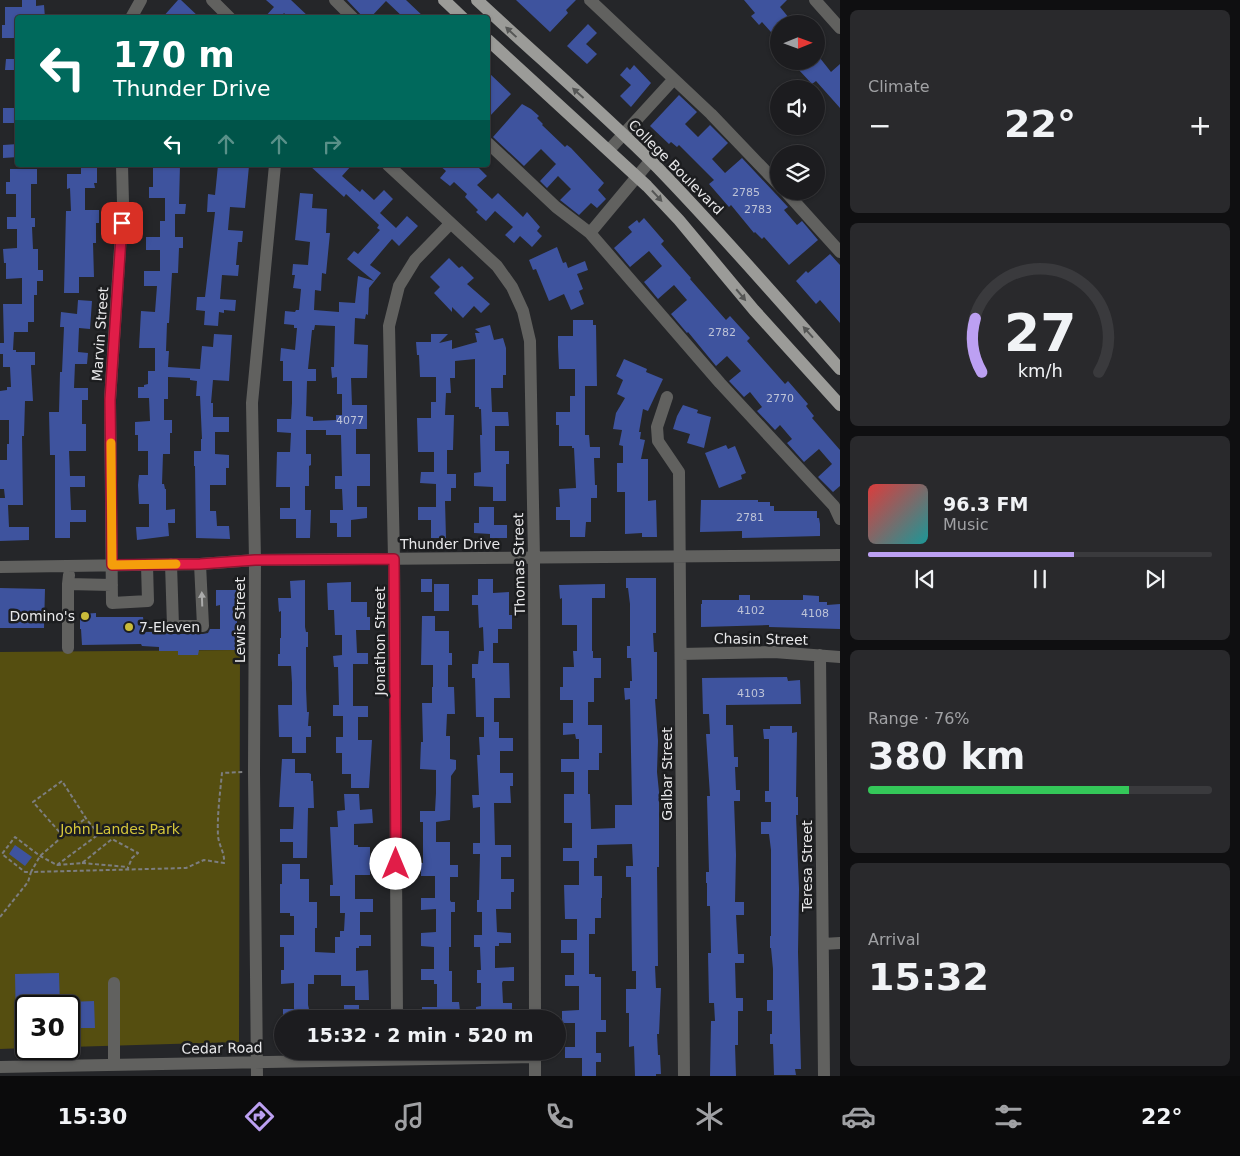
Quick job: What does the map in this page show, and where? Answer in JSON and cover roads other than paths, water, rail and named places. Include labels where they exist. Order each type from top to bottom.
[{"type":"main road","points":[[444,0],[460,15]]},
{"type":"main road","name":"College Boulevard","points":[[477,0],[650,161],[718,231],[840,369]]},
{"type":"main road","points":[[490,42],[609,150],[679,220],[754,310],[840,405]]},
{"type":"street","points":[[132,15],[140,0]]},
{"type":"street","points":[[212,0],[227,15]]},
{"type":"street","points":[[335,0],[350,15]]},
{"type":"street","points":[[590,0],[711,114],[770,176]]},
{"type":"street","points":[[815,0],[840,28]]},
{"type":"street","points":[[609,150],[673,80]]},
{"type":"street","points":[[490,146],[556,207],[590,233],[720,383],[834,506],[840,519]]},
{"type":"street","points":[[590,233],[638,178],[650,161]]},
{"type":"street","name":"Marvin Street","points":[[112,585],[110,400],[123,203],[122,167]]},
{"type":"street","name":"Lewis Street","points":[[257,1070],[254,772],[255,560],[252,402],[275,167]]},
{"type":"street","name":"Thomas Street","points":[[390,167],[496,266],[512,287],[523,311],[530,341],[534,558],[535,1010]]},
{"type":"street","points":[[792,200],[840,252]]},
{"type":"street","name":"Jonathon Street","points":[[397,1010],[394,559],[389,326],[398,286],[415,260],[450,224]]},
{"type":"street","name":"Galbar Street","points":[[667,397],[657,426],[658,441],[679,472],[684,1076]]},
{"type":"street","name":"Thunder Drive","points":[[0,567],[200,564],[255,560],[840,555]]},
{"type":"street","points":[[171,564],[173,626],[203,626],[200,564]]},
{"type":"street","points":[[68,584],[112,585],[112,603],[148,601],[147,565]]},
{"type":"street","points":[[68,648],[68,584],[71,566]]},
{"type":"street","name":"Chasin Street","points":[[681,654],[774,652],[840,657]]},
{"type":"street","name":"Teresa Street","points":[[820,655],[824,1076]]},
{"type":"street","points":[[823,944],[840,943]]},
{"type":"street","points":[[114,983],[114,1064]]},
{"type":"street","name":"Cedar Road","points":[[0,1067],[114,1064],[257,1070],[350,1060]]},
{"type":"street","points":[[535,1060],[535,1076]]},
{"type":"place","name":"Domino's","points":[[85,616]]},
{"type":"place","name":"7-Eleven","points":[[129,627]]},
{"type":"park label","name":"John Landes Park","points":[[120,829]]}]
